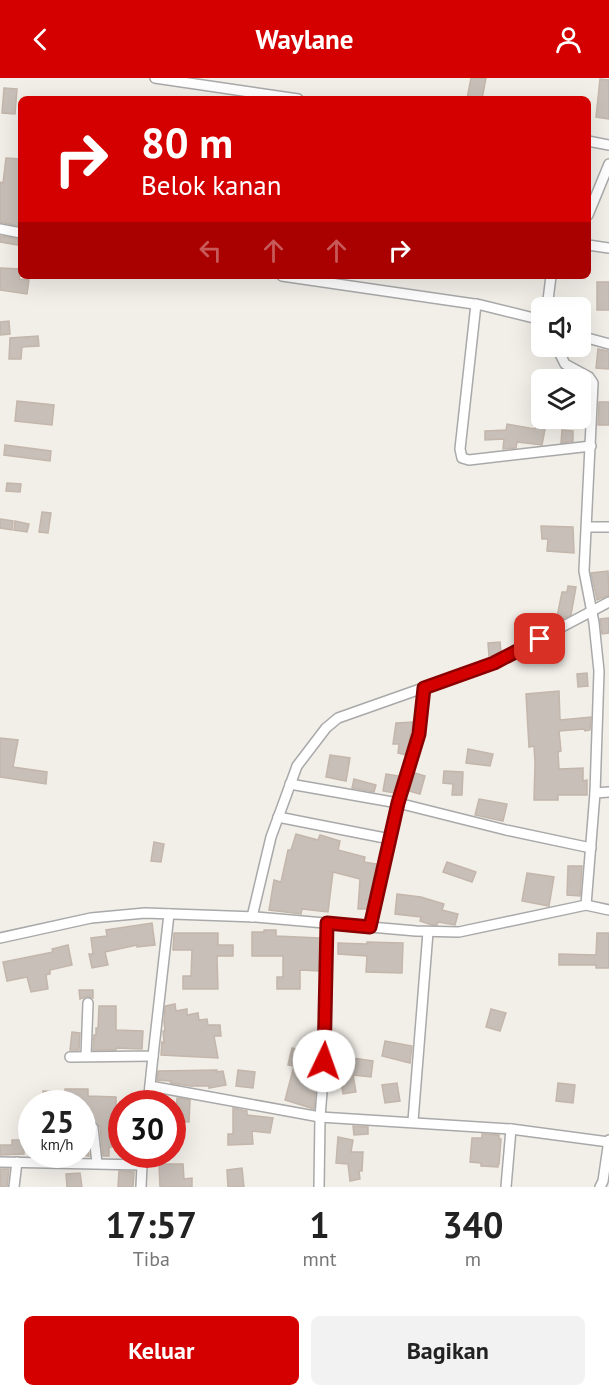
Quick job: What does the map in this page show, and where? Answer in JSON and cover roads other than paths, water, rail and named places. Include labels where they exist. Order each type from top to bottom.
[{"type":"street","points":[[154,78],[277,96]]},
{"type":"street","points":[[591,142],[609,145]]},
{"type":"street","points":[[591,208],[609,164]]},
{"type":"street","points":[[0,229],[18,232]]},
{"type":"street","points":[[591,245],[609,248]]},
{"type":"street","points":[[303,279],[476,304],[531,317]]},
{"type":"street","points":[[548,297],[551,279]]},
{"type":"street","points":[[476,304],[460,449],[462,458],[469,460],[591,446]]},
{"type":"street","points":[[591,339],[609,344]]},
{"type":"street","points":[[562,357],[566,364],[592,381],[588,527],[584,571],[604,671],[586,905]]},
{"type":"street","points":[[588,527],[609,527]]},
{"type":"street","points":[[252,917],[271,837],[297,766],[333,721],[494,663],[591,609],[609,602]]},
{"type":"street","points":[[370,927],[398,803],[419,734],[424,688]]},
{"type":"street","points":[[290,784],[398,803],[495,828],[591,848]]},
{"type":"street","points":[[595,792],[609,792]]},
{"type":"street","points":[[278,817],[390,839]]},
{"type":"street","points":[[0,938],[91,918],[145,913],[252,917],[428,932],[459,932],[586,905],[609,910]]},
{"type":"street","points":[[150,1090],[169,914]]},
{"type":"street","points":[[319,1187],[320,1117],[326,1042],[327,923]]},
{"type":"street","points":[[413,1121],[428,932]]},
{"type":"street","points":[[86,1056],[88,1003]]},
{"type":"street","points":[[70,1057],[153,1056]]},
{"type":"street","points":[[150,1086],[320,1117],[413,1121],[511,1129],[609,1141],[600,1187]]},
{"type":"street","points":[[506,1187],[511,1129]]},
{"type":"street","points":[[96,1154],[97,1163]]},
{"type":"street","points":[[0,1162],[108,1162]]},
{"type":"street","points":[[14,1187],[17,1162]]},
{"type":"street","points":[[141,1187],[142,1168]]}]
